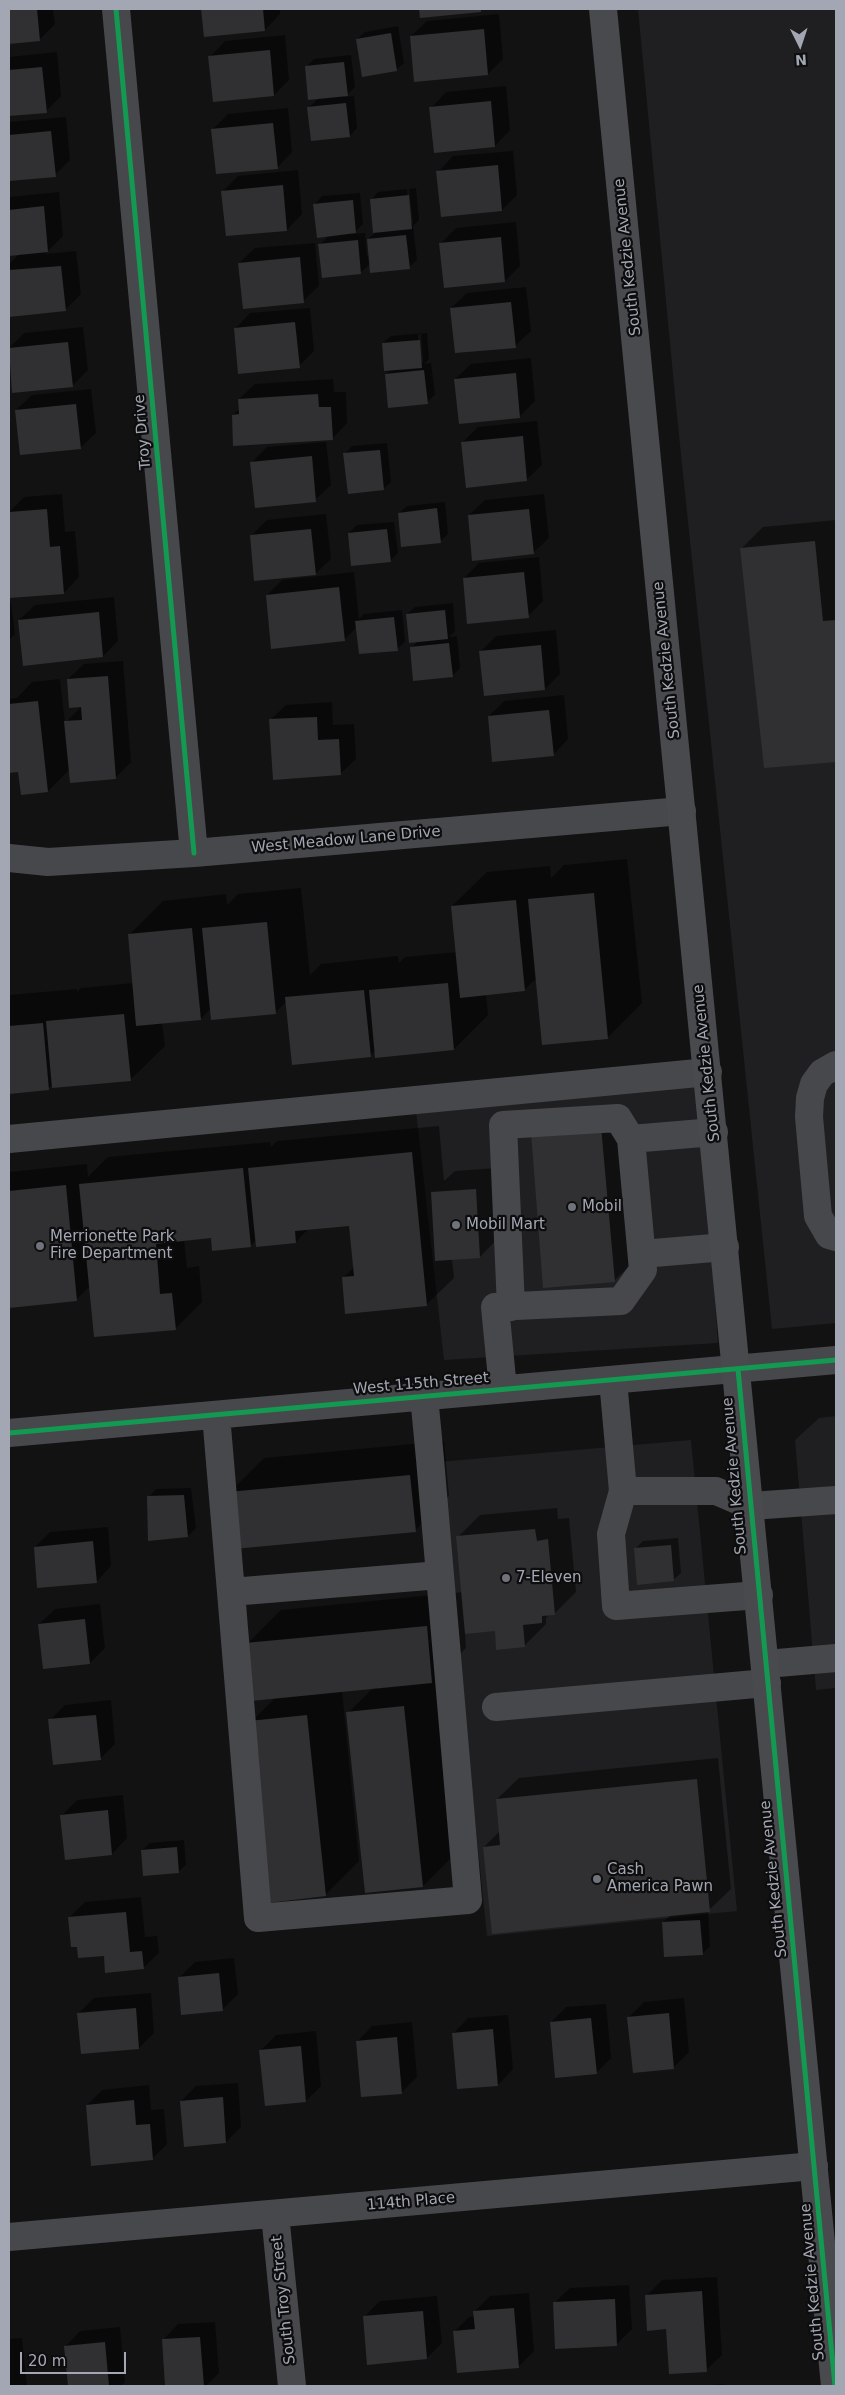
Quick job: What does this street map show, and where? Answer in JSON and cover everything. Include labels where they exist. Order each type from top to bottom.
[{"type":"main road","name":"South Kedzie Avenue","points":[[603,9],[738,1369],[835,2386]]},
{"type":"street","name":"Troy Drive","points":[[116,9],[194,853]]},
{"type":"street","name":"West Meadow Lane Drive","points":[[9,858],[48,862],[194,853],[682,812]]},
{"type":"street","points":[[836,1065],[822,1073],[814,1084],[810,1098],[809,1117],[818,1216],[828,1234],[836,1237]]},
{"type":"street","points":[[9,1139],[708,1072]]},
{"type":"street","points":[[503,1390],[495,1307],[621,1301],[643,1270],[631,1139],[618,1118],[503,1125],[511,1306]]},
{"type":"street","points":[[631,1139],[714,1132]]},
{"type":"street","points":[[642,1254],[725,1247]]},
{"type":"street","name":"West 115th Street","points":[[9,1433],[836,1360]]},
{"type":"street","points":[[613,1380],[622,1491],[611,1534],[616,1606],[759,1595]]},
{"type":"street","points":[[216,1415],[258,1918],[468,1900],[424,1396]]},
{"type":"street","points":[[622,1491],[716,1491],[751,1506],[836,1500]]},
{"type":"street","points":[[232,1592],[440,1575]]},
{"type":"street","points":[[496,1707],[767,1673],[836,1658]]},
{"type":"street","name":"114th Place","points":[[9,2237],[814,2166]]},
{"type":"street","name":"South Troy Street","points":[[275,2214],[292,2386]]},
{"type":"shaded area","points":[[638,9],[836,9],[836,1323],[772,1329],[677,416]]},
{"type":"shaded area","points":[[697,1065],[718,1343],[444,1360],[414,1093]]},
{"type":"shaded area","points":[[836,1416],[836,1688],[816,1690],[795,1440],[819,1418]]},
{"type":"shaded area","points":[[691,1440],[737,1911],[487,1936],[438,1462]]},
{"type":"building","points":[[9,9],[37,9],[40,41],[9,44]]},
{"type":"building","points":[[201,9],[263,9],[265,31],[204,37]]},
{"type":"building","points":[[419,9],[481,9],[481,12],[420,18]]},
{"type":"building","points":[[484,29],[488,75],[414,82],[410,36]]},
{"type":"building","points":[[391,33],[397,71],[362,77],[356,39]]},
{"type":"building","points":[[270,50],[274,96],[213,102],[208,56]]},
{"type":"building","points":[[344,62],[348,96],[308,100],[305,66]]},
{"type":"building","points":[[42,67],[47,113],[9,116],[9,70]]},
{"type":"building","points":[[491,101],[495,147],[434,153],[429,107]]},
{"type":"building","points":[[346,103],[350,137],[311,141],[307,107]]},
{"type":"building","points":[[273,123],[278,169],[216,174],[211,129]]},
{"type":"building","points":[[51,131],[56,177],[9,181],[9,135]]},
{"type":"building","points":[[498,165],[502,211],[441,217],[436,171]]},
{"type":"building","points":[[283,185],[287,231],[226,236],[221,191]]},
{"type":"building","points":[[409,195],[412,229],[373,233],[370,199]]},
{"type":"building","points":[[353,200],[356,233],[317,238],[313,204]]},
{"type":"building","points":[[44,206],[48,252],[9,256],[9,210]]},
{"type":"building","points":[[406,235],[410,269],[370,273],[367,239]]},
{"type":"building","points":[[501,237],[505,282],[444,288],[439,243]]},
{"type":"building","points":[[358,240],[361,274],[322,278],[318,244]]},
{"type":"building","points":[[300,257],[304,303],[243,309],[238,263]]},
{"type":"building","points":[[61,266],[66,311],[9,317],[9,270]]},
{"type":"building","points":[[511,302],[516,348],[455,353],[450,308]]},
{"type":"building","points":[[295,322],[300,368],[238,374],[234,328]]},
{"type":"building","points":[[420,340],[422,368],[384,371],[382,343]]},
{"type":"building","points":[[68,342],[73,387],[12,393],[9,348]]},
{"type":"building","points":[[424,370],[428,404],[388,408],[385,374]]},
{"type":"building","points":[[516,373],[520,418],[459,424],[454,379]]},
{"type":"building","points":[[318,394],[319,407],[331,407],[333,440],[233,446],[232,415],[239,414],[238,399]]},
{"type":"building","points":[[76,404],[81,449],[20,455],[15,410]]},
{"type":"building","points":[[523,436],[527,481],[466,488],[461,442]]},
{"type":"building","points":[[380,450],[384,490],[348,494],[343,453]]},
{"type":"building","points":[[312,456],[316,502],[255,508],[250,462]]},
{"type":"building","points":[[437,508],[441,543],[401,547],[398,513]]},
{"type":"building","points":[[47,509],[50,547],[60,546],[64,594],[9,598],[9,512]]},
{"type":"building","points":[[529,509],[534,554],[472,561],[468,515]]},
{"type":"building","points":[[311,529],[316,575],[254,581],[250,535]]},
{"type":"building","points":[[387,529],[391,562],[351,566],[348,533]]},
{"type":"building","points":[[815,541],[823,621],[836,620],[836,762],[764,768],[740,548]]},
{"type":"building","points":[[524,572],[529,618],[467,624],[463,578]]},
{"type":"building","points":[[339,587],[345,641],[271,649],[266,595]]},
{"type":"building","points":[[445,610],[448,639],[409,643],[406,614]]},
{"type":"building","points":[[99,612],[103,657],[23,666],[18,620]]},
{"type":"building","points":[[394,617],[398,651],[359,654],[355,621]]},
{"type":"building","points":[[449,643],[453,677],[413,681],[410,647]]},
{"type":"building","points":[[541,645],[545,690],[484,696],[479,651]]},
{"type":"building","points":[[108,676],[116,779],[70,783],[64,721],[82,720],[81,707],[69,708],[67,679]]},
{"type":"building","points":[[38,701],[48,792],[21,795],[18,772],[9,773],[9,704]]},
{"type":"building","points":[[549,710],[554,756],[492,762],[488,716]]},
{"type":"building","points":[[317,717],[318,740],[339,739],[341,775],[273,780],[269,719]]},
{"type":"building","points":[[594,893],[608,1039],[542,1045],[528,899]]},
{"type":"building","points":[[516,900],[525,991],[460,998],[451,906]]},
{"type":"building","points":[[267,922],[276,1014],[211,1020],[202,928]]},
{"type":"building","points":[[192,928],[201,1020],[136,1026],[128,934]]},
{"type":"building","points":[[448,983],[454,1050],[375,1058],[369,990]]},
{"type":"building","points":[[364,990],[371,1057],[292,1065],[285,997]]},
{"type":"building","points":[[124,1014],[131,1081],[52,1088],[46,1021]]},
{"type":"building","points":[[43,1023],[49,1090],[9,1094],[9,1026]]},
{"type":"building","name":"Mobil","points":[[601,1126],[615,1282],[543,1288],[531,1132]]},
{"type":"building","points":[[412,1152],[427,1306],[345,1314],[342,1277],[354,1276],[349,1226],[295,1231],[296,1243],[256,1247],[248,1168]]},
{"type":"building","points":[[243,1168],[251,1247],[212,1251],[211,1238],[156,1244],[160,1294],[172,1293],[176,1330],[94,1337],[79,1184]]},
{"type":"building","name":"Merrionette Park Fire Department","points":[[66,1185],[77,1301],[9,1308],[9,1191]]},
{"type":"building","name":"Mobil Mart","points":[[476,1189],[480,1258],[435,1261],[431,1192]]},
{"type":"building","points":[[410,1475],[416,1532],[234,1549],[228,1492]]},
{"type":"building","points":[[184,1495],[188,1537],[148,1541],[147,1496]]},
{"type":"building","name":"7-Eleven","points":[[535,1529],[537,1541],[548,1539],[555,1615],[542,1616],[542,1623],[523,1625],[525,1647],[496,1650],[495,1631],[465,1634],[456,1536]]},
{"type":"building","points":[[93,1541],[97,1583],[37,1588],[34,1547]]},
{"type":"building","points":[[671,1545],[674,1581],[637,1585],[634,1548]]},
{"type":"building","points":[[85,1619],[90,1664],[43,1669],[38,1624]]},
{"type":"building","points":[[427,1626],[432,1683],[251,1701],[245,1643]]},
{"type":"building","points":[[404,1706],[423,1887],[365,1893],[346,1712]]},
{"type":"building","points":[[96,1715],[101,1760],[53,1765],[48,1719]]},
{"type":"building","points":[[307,1715],[326,1896],[268,1903],[249,1721]]},
{"type":"building","name":"Cash America Pawn","points":[[697,1779],[710,1912],[492,1934],[483,1847],[500,1845],[496,1799]]},
{"type":"building","points":[[108,1810],[112,1855],[65,1860],[60,1815]]},
{"type":"building","points":[[177,1847],[179,1873],[143,1876],[141,1850]]},
{"type":"building","points":[[126,1912],[130,1952],[142,1951],[144,1969],[105,1973],[104,1956],[78,1958],[77,1947],[71,1947],[68,1917]]},
{"type":"building","points":[[700,1920],[703,1955],[664,1957],[662,1922]]},
{"type":"building","points":[[219,1973],[223,2011],[181,2015],[178,1977]]},
{"type":"building","points":[[136,2008],[139,2049],[81,2054],[77,2013]]},
{"type":"building","points":[[669,2013],[674,2069],[633,2073],[627,2017]]},
{"type":"building","points":[[591,2018],[597,2074],[555,2078],[550,2022]]},
{"type":"building","points":[[493,2029],[498,2086],[457,2089],[452,2033]]},
{"type":"building","points":[[397,2037],[402,2094],[361,2097],[356,2041]]},
{"type":"building","points":[[301,2046],[306,2102],[265,2106],[259,2050]]},
{"type":"building","points":[[223,2097],[226,2143],[184,2147],[180,2101]]},
{"type":"building","points":[[134,2100],[136,2125],[150,2124],[153,2160],[91,2166],[86,2105]]},
{"type":"building","points":[[702,2291],[707,2372],[669,2374],[666,2329],[647,2331],[645,2295]]},
{"type":"building","points":[[615,2299],[617,2346],[555,2349],[553,2302]]},
{"type":"building","points":[[514,2308],[519,2368],[457,2373],[453,2331],[475,2329],[473,2311]]},
{"type":"building","points":[[423,2311],[427,2359],[367,2365],[363,2316]]},
{"type":"building","points":[[200,2337],[204,2386],[165,2386],[162,2339]]},
{"type":"building","points":[[105,2342],[109,2386],[68,2386],[64,2346]]},
{"type":"cycle path","points":[[116,9],[194,853]]},
{"type":"cycle path","points":[[9,1433],[836,1360]]},
{"type":"cycle path","points":[[738,1369],[835,2386]]},
{"type":"place","name":"Mobil","points":[[572,1207]]},
{"type":"place","name":"Mobil Mart","points":[[456,1225]]},
{"type":"place","name":"Merrionette Park Fire Department","points":[[40,1246]]},
{"type":"place","name":"7-Eleven","points":[[506,1578]]},
{"type":"place","name":"Cash America Pawn","points":[[597,1879]]}]
